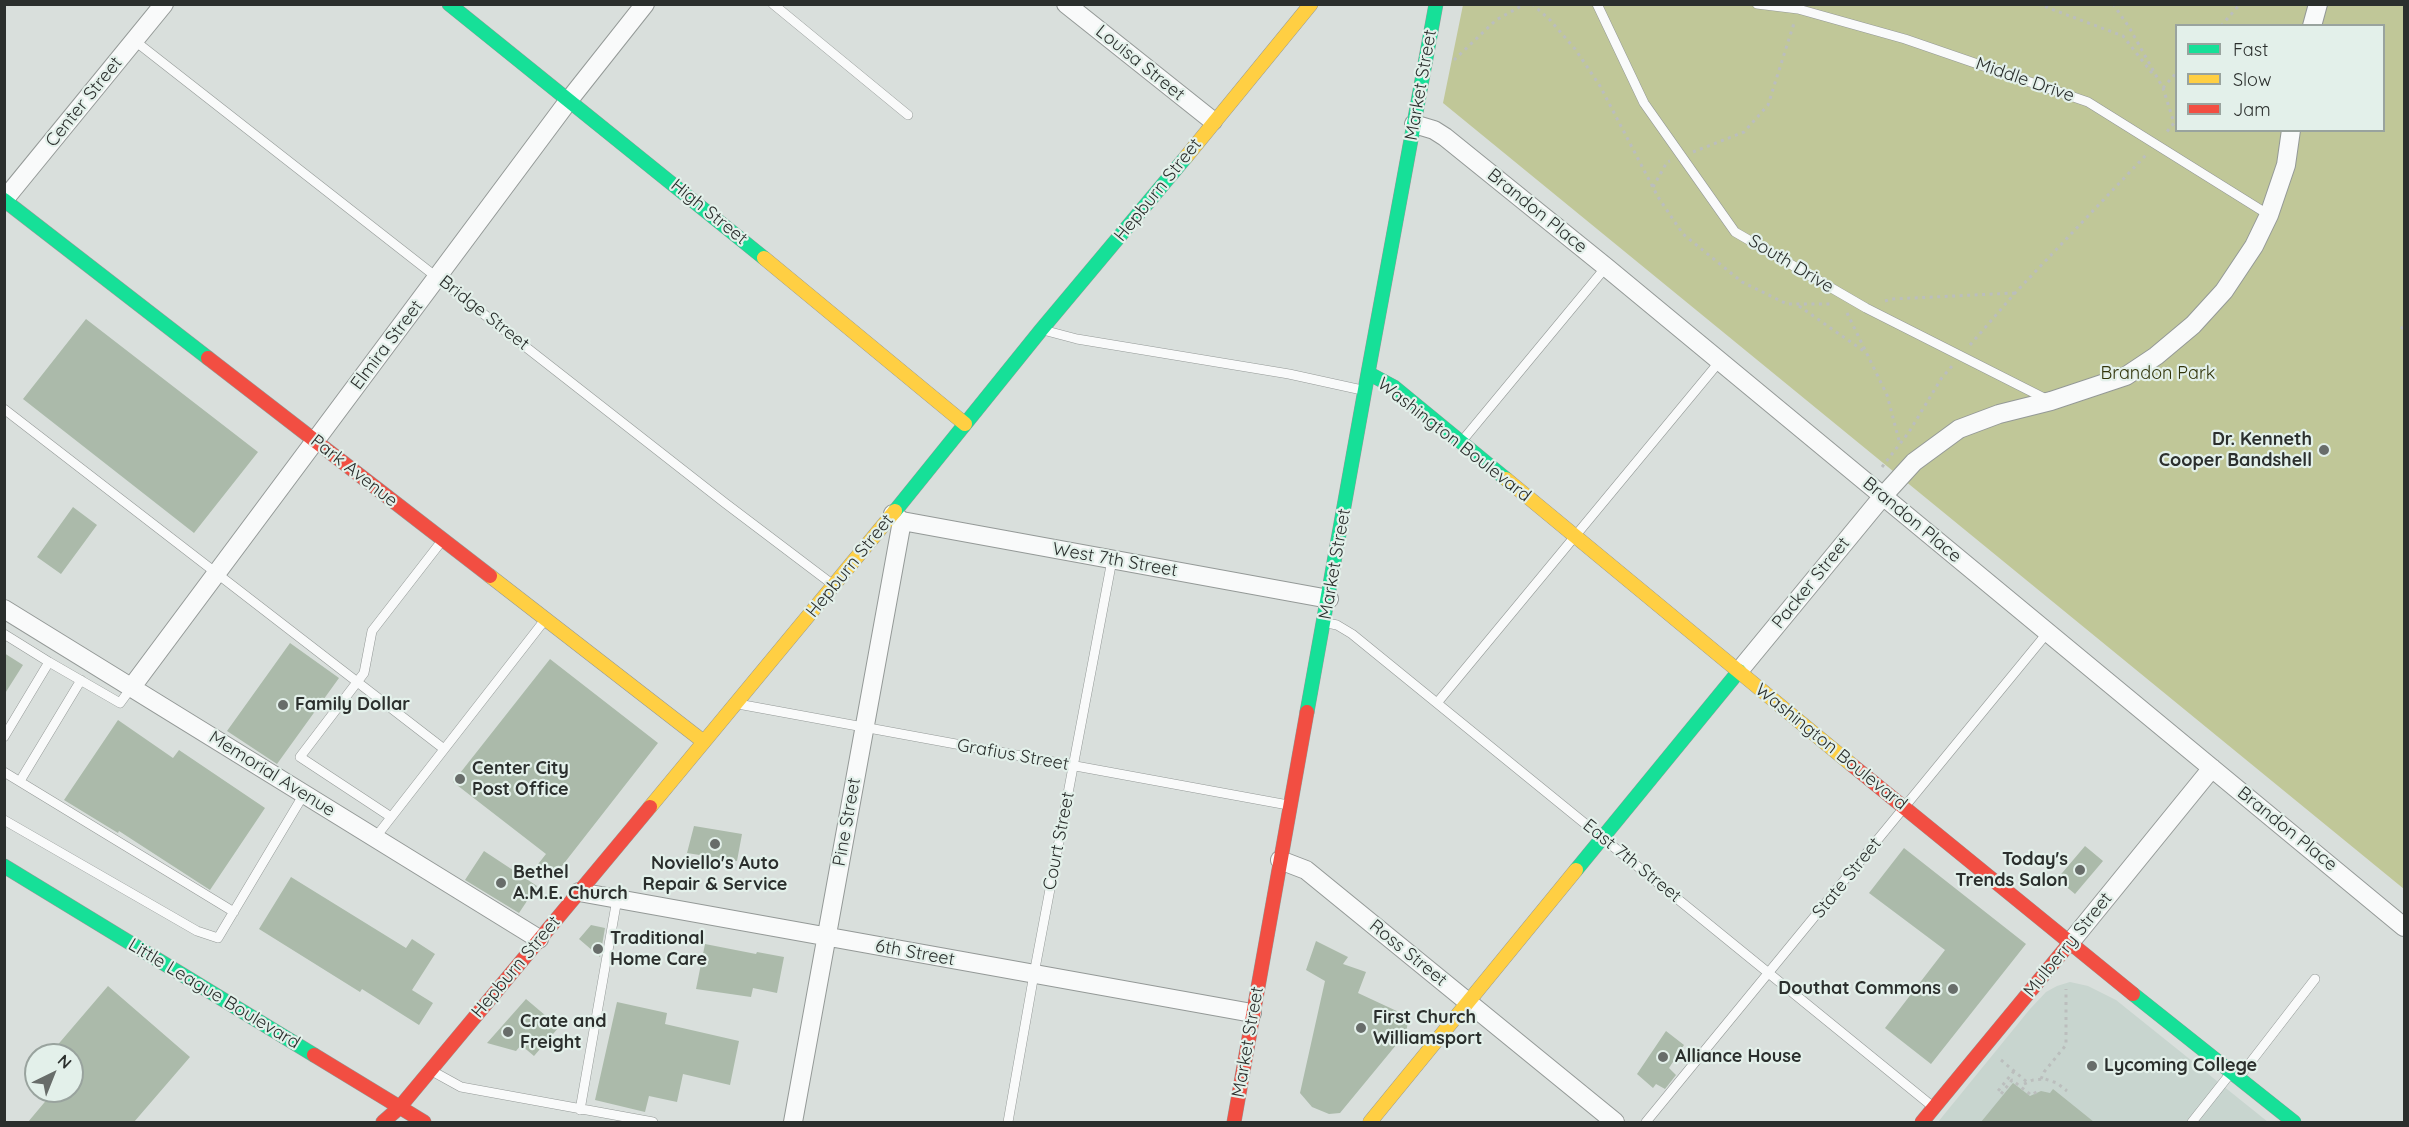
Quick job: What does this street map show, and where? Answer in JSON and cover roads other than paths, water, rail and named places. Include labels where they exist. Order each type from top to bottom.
[{"type":"main road","name":"High Street","points":[[449,4],[728,228],[965,423]]},
{"type":"main road","name":"Hepburn Street","points":[[383,1122],[399,1108],[834,585],[897,517],[965,423],[1311,4]]},
{"type":"main road","name":"Market Street","points":[[1234,1122],[1436,4]]},
{"type":"main road","name":"Park Avenue","points":[[5,200],[704,742]]},
{"type":"main road","name":"Washington Boulevard","points":[[1368,373],[1394,387],[2069,944],[2294,1122]]},
{"type":"main road","name":"Packer Street","points":[[1370,1122],[1739,672]]},
{"type":"main road","name":"Little League Boulevard","points":[[4,866],[424,1122]]},
{"type":"main road","name":"Mulberry Street","points":[[1923,1122],[2069,944]]},
{"type":"street","name":"Center Street","points":[[5,200],[164,4]]},
{"type":"street","name":"Elmira Street","points":[[131,688],[569,100],[645,4]]},
{"type":"street","name":"Louisa Street","points":[[1066,4],[1213,122]]},
{"type":"street","points":[[2313,24],[2318,4]]},
{"type":"street","name":"Brandon Place","points":[[1414,124],[1434,130],[1445,137],[1606,267],[2404,927]]},
{"type":"street","name":"Packer Street","points":[[1739,672],[1882,496],[1914,462],[1959,429],[1999,414],[2051,401],[2126,375],[2156,356],[2193,325],[2224,291],[2254,246],[2269,215],[2286,165],[2291,132]]},
{"type":"street","name":"West 7th Street","points":[[897,517],[1112,560],[1329,599]]},
{"type":"street","name":"Pine Street","points":[[793,1122],[864,727],[897,517]]},
{"type":"street","name":"Memorial Avenue","points":[[4,609],[539,939]]},
{"type":"street","name":"Mulberry Street","points":[[2069,944],[2212,768]]},
{"type":"street","name":"Ross Street","points":[[1280,860],[1306,870],[1615,1122]]},
{"type":"street","name":"6th Street","points":[[579,892],[1252,1013]]},
{"type":"lane","points":[[773,4],[908,115]]},
{"type":"lane","name":"South Drive","points":[[1597,4],[1644,103],[1735,232],[1866,308],[2051,401]]},
{"type":"lane","name":"Middle Drive","points":[[1757,4],[1798,9],[1905,39],[2088,102],[2269,215]]},
{"type":"lane","name":"Bridge Street","points":[[135,41],[725,503],[834,585]]},
{"type":"lane","points":[[1461,442],[1606,267]]},
{"type":"lane","points":[[1041,330],[1077,339],[1289,374],[1365,391]]},
{"type":"lane","points":[[1437,703],[1720,361]]},
{"type":"lane","points":[[4,409],[444,749]]},
{"type":"lane","points":[[391,817],[300,757],[364,673],[372,631],[443,540]]},
{"type":"lane","name":"Court Street","points":[[1008,1122],[1112,560]]},
{"type":"lane","points":[[375,838],[546,619]]},
{"type":"lane","name":"East 7th Street","points":[[1324,622],[1352,634],[1934,1108]]},
{"type":"lane","name":"State Street","points":[[1646,1122],[2048,632]]},
{"type":"lane","points":[[4,634],[120,703],[131,688]]},
{"type":"lane","points":[[4,737],[49,662]]},
{"type":"lane","points":[[20,781],[81,680]]},
{"type":"lane","name":"Grafius Street","points":[[736,704],[1290,806]]},
{"type":"lane","points":[[4,772],[234,912]]},
{"type":"lane","points":[[4,820],[197,931],[218,938],[304,794]]},
{"type":"lane","points":[[580,1110],[617,899]]},
{"type":"lane","points":[[2192,1122],[2235,1075],[2315,979]]},
{"type":"lane","points":[[430,1070],[461,1087],[653,1122]]},
{"type":"place","name":"Dr. Kenneth Cooper Bandshell","points":[[2324,450]]},
{"type":"place","name":"Family Dollar","points":[[283,705]]},
{"type":"place","name":"Center City Post Office","points":[[460,779]]},
{"type":"place","name":"Noviello's Auto Repair & Service","points":[[715,844]]},
{"type":"place","name":"Today's Trends Salon","points":[[2080,870]]},
{"type":"place","name":"Bethel A.M.E. Church","points":[[501,883]]},
{"type":"place","name":"Traditional Home Care","points":[[598,949]]},
{"type":"place","name":"Douthat Commons","points":[[1953,989]]},
{"type":"place","name":"First Church Williamsport","points":[[1361,1028]]},
{"type":"place","name":"Crate and Freight","points":[[508,1032]]},
{"type":"place","name":"Alliance House","points":[[1663,1057]]},
{"type":"place","name":"Lycoming College","points":[[2092,1066]]},
{"type":"park label","name":"Brandon Park","points":[[2158,374]]}]
